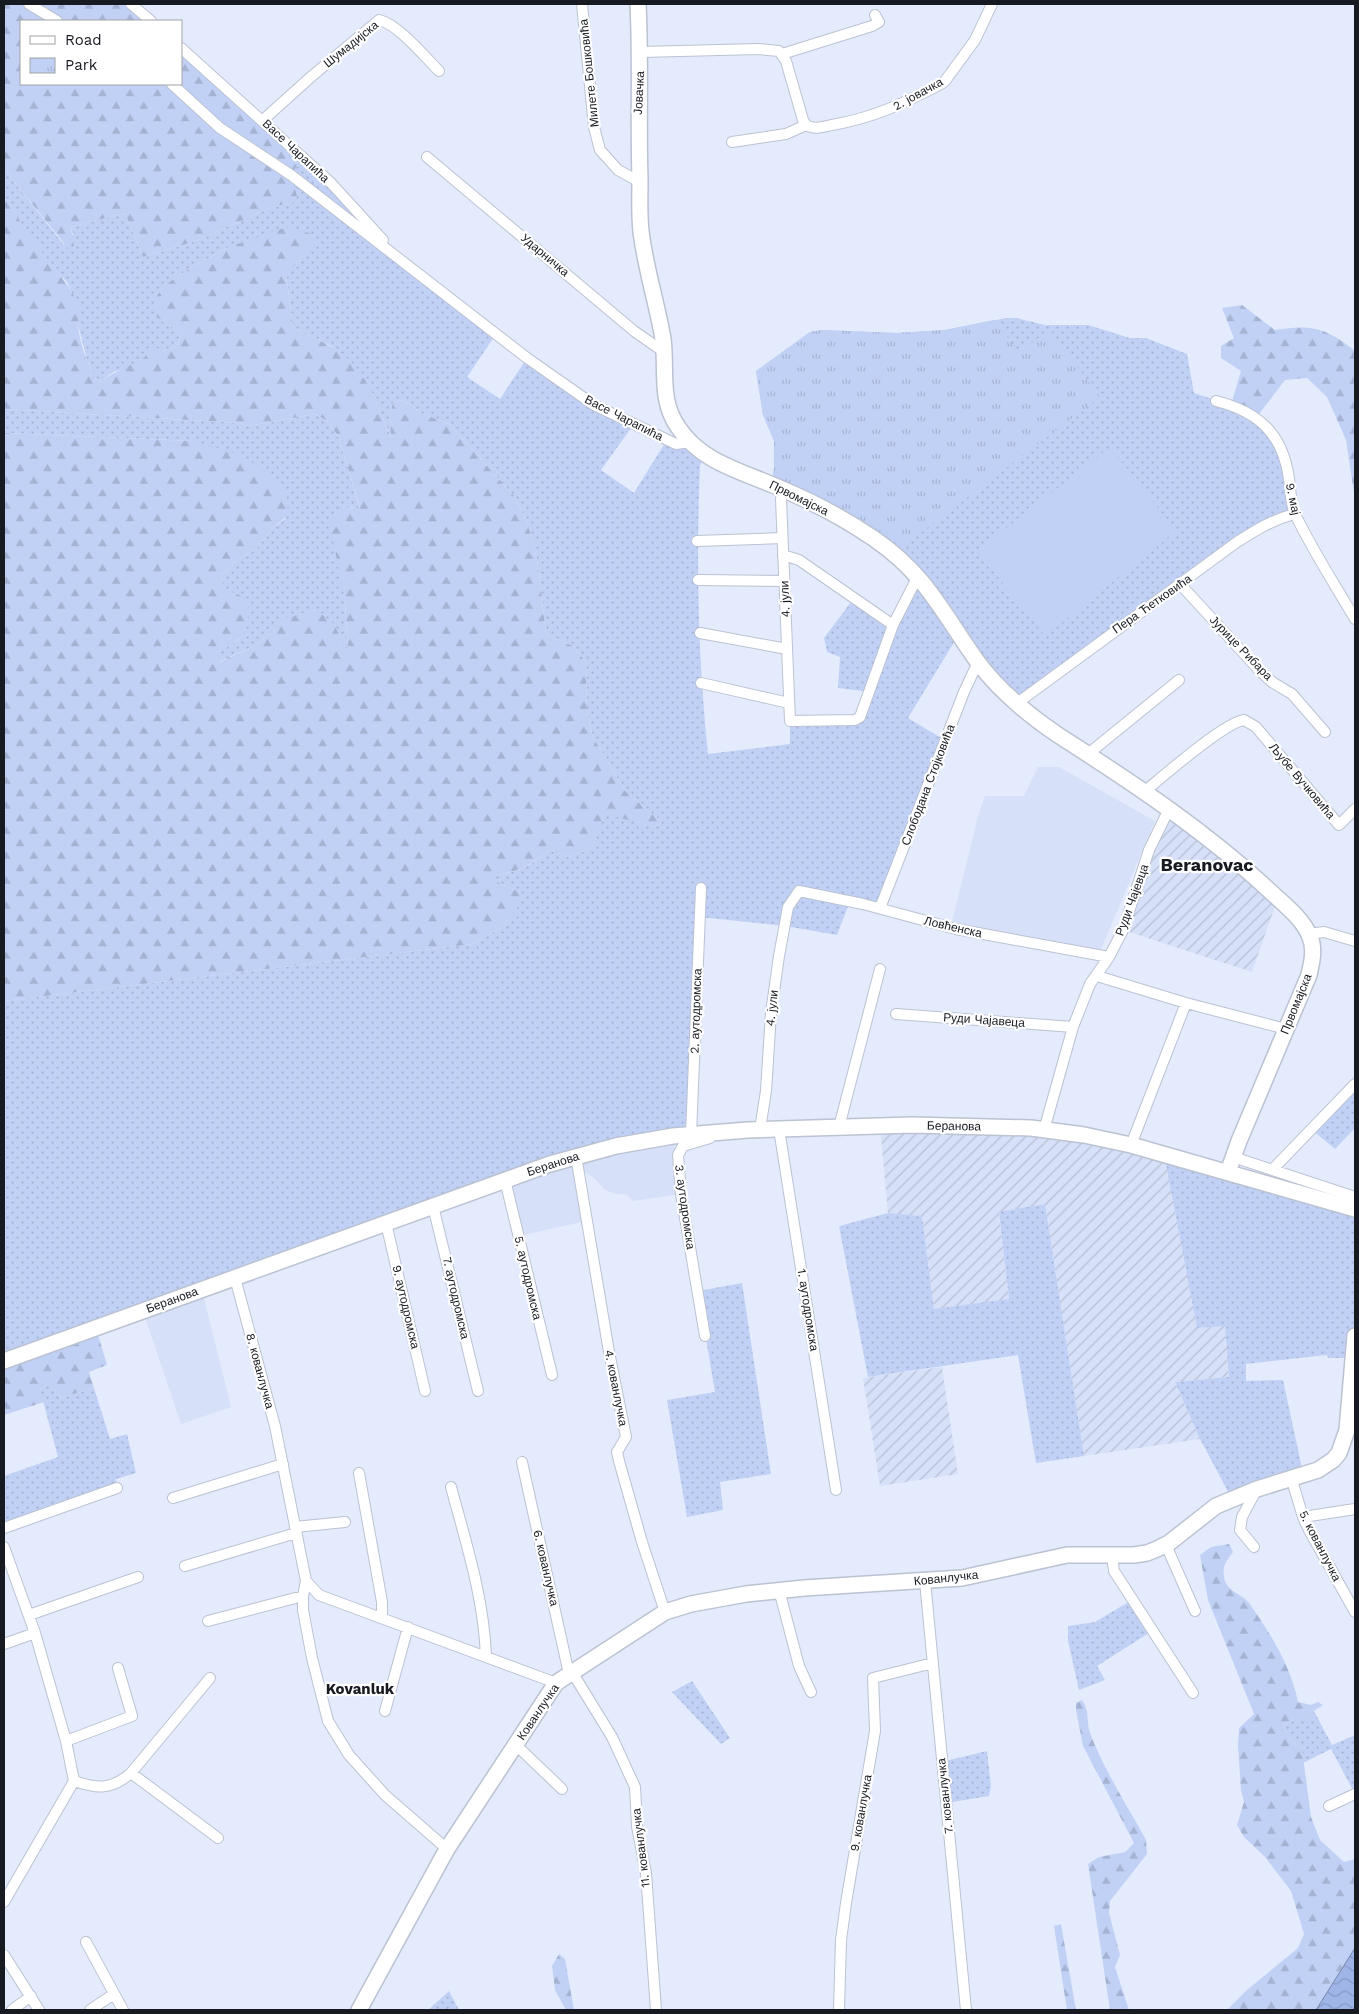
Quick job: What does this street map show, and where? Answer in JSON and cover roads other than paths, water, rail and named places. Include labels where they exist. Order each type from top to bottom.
[{"type":"main road","name":"Јовачка","points":[[638,4],[641,52],[638,122],[640,182]]},
{"type":"main road","name":"Првомајска","points":[[640,182],[641,229],[664,352],[664,386],[668,407],[675,423],[690,442],[712,460],[783,489],[853,525],[897,556],[918,576],[942,607],[978,662],[1016,704],[1169,809],[1251,873],[1298,918],[1310,934],[1313,948],[1309,975],[1232,1157],[1228,1172]]},
{"type":"main road","name":"Беранова","points":[[4,1361],[576,1156],[616,1146],[691,1135],[754,1129],[839,1126],[974,1126],[1084,1134],[1131,1145],[1355,1209]]},
{"type":"main road","name":"Кованлучка","points":[[359,2010],[447,1849],[556,1683],[665,1612],[691,1604],[779,1590],[962,1578],[1067,1554],[1146,1554],[1166,1545],[1216,1506],[1257,1489],[1318,1470],[1339,1453],[1347,1430],[1355,1336]]},
{"type":"street","points":[[29,4],[55,20]]},
{"type":"street","points":[[131,4],[150,20]]},
{"type":"street","name":"Милете Бошковића","points":[[582,4],[594,127],[600,150],[618,170],[640,182]]},
{"type":"street","name":"2. јовачка","points":[[732,142],[786,134],[806,125],[816,128],[858,121],[880,114],[941,84],[975,40],[992,4]]},
{"type":"street","points":[[782,54],[872,26],[879,22],[875,15]]},
{"type":"street","name":"Шумадијска","points":[[263,120],[312,76],[380,20],[385,21],[397,30],[439,71]]},
{"type":"street","name":"Васе Чарапића","points":[[182,49],[331,183],[403,261]]},
{"type":"street","points":[[641,52],[778,51],[786,61],[806,125]]},
{"type":"street","name":"Васе Чарапића","points":[[173,85],[220,128],[291,175],[527,358],[594,405],[676,444],[690,442]]},
{"type":"street","name":"Ударничка","points":[[428,157],[634,331],[664,352]]},
{"type":"street","name":"9. мај","points":[[1216,401],[1245,410],[1266,426],[1274,435],[1285,458],[1294,514],[1355,619]]},
{"type":"street","name":"4. јули","points":[[783,489],[780,499],[790,721],[855,720],[860,717],[893,625],[918,576]]},
{"type":"street","name":"Пера Ћетковића","points":[[1016,704],[1263,525],[1294,514]]},
{"type":"street","points":[[697,542],[782,538]]},
{"type":"street","points":[[783,555],[799,560],[893,625]]},
{"type":"street","points":[[698,580],[784,581]]},
{"type":"street","name":"Јурице Рибара","points":[[1180,584],[1259,670],[1272,682],[1292,694],[1325,732]]},
{"type":"street","points":[[700,633],[787,649]]},
{"type":"street","name":"Слободана Стојковића","points":[[880,908],[964,692],[978,662]]},
{"type":"street","points":[[1088,754],[1179,680]]},
{"type":"street","points":[[701,683],[789,703]]},
{"type":"street","name":"Љубе Вучковића","points":[[1144,792],[1240,720],[1248,721],[1256,727],[1339,825],[1355,809]]},
{"type":"street","name":"Руди Чајевца","points":[[1044,1130],[1073,1026],[1090,984],[1108,960],[1123,930],[1150,850],[1169,809]]},
{"type":"street","name":"2. аутодромска","points":[[691,1135],[701,888]]},
{"type":"street","name":"4. јули","points":[[754,1129],[766,1091],[771,1013],[788,907],[799,891]]},
{"type":"street","name":"Ловћенска","points":[[799,891],[880,908],[956,929],[1108,960]]},
{"type":"street","points":[[1310,934],[1324,932],[1355,941]]},
{"type":"street","points":[[1108,960],[1110,974],[1116,982]]},
{"type":"street","points":[[839,1126],[880,969]]},
{"type":"street","points":[[1097,976],[1186,1003],[1286,1029]]},
{"type":"street","points":[[1131,1145],[1186,1003]]},
{"type":"street","name":"Руди Чајавеца","points":[[896,1014],[1073,1026]]},
{"type":"street","points":[[1272,1170],[1355,1084]]},
{"type":"street","name":"3. аутодромска","points":[[705,1336],[681,1194],[678,1156],[683,1146],[754,1129]]},
{"type":"street","name":"1. аутодромска","points":[[779,1129],[836,1490]]},
{"type":"street","name":"4. кованлучка","points":[[576,1156],[609,1352],[626,1437],[617,1452],[642,1542],[665,1612]]},
{"type":"street","points":[[1232,1157],[1355,1197]]},
{"type":"street","name":"5. аутодромска","points":[[505,1180],[552,1375]]},
{"type":"street","name":"7. аутодромска","points":[[433,1206],[478,1391]]},
{"type":"street","name":"9. аутодромска","points":[[386,1223],[425,1391]]},
{"type":"street","name":"8. кованлучка","points":[[235,1278],[275,1426],[306,1581]]},
{"type":"street","name":"6. кованлучка","points":[[522,1462],[571,1673]]},
{"type":"street","points":[[173,1498],[283,1464]]},
{"type":"street","points":[[359,1473],[382,1602],[382,1618]]},
{"type":"street","name":"5. кованлучка","points":[[1291,1478],[1303,1518],[1355,1612]]},
{"type":"street","points":[[451,1487],[481,1601],[486,1656]]},
{"type":"street","points":[[4,1528],[117,1488]]},
{"type":"street","points":[[1254,1547],[1240,1530],[1242,1517],[1257,1489]]},
{"type":"street","points":[[1303,1518],[1355,1510]]},
{"type":"street","points":[[185,1566],[295,1530],[345,1522]]},
{"type":"street","points":[[1166,1545],[1194,1611]]},
{"type":"street","points":[[4,1549],[29,1615],[66,1741],[74,1781],[4,1902]]},
{"type":"street","points":[[1112,1554],[1114,1571],[1193,1693]]},
{"type":"street","points":[[29,1615],[138,1577]]},
{"type":"street","points":[[306,1581],[319,1595],[556,1683]]},
{"type":"street","points":[[306,1581],[303,1596],[312,1658],[328,1721],[349,1755],[385,1794],[447,1849]]},
{"type":"street","name":"7. кованлучка","points":[[925,1581],[966,2010]]},
{"type":"street","points":[[779,1590],[799,1666],[811,1692]]},
{"type":"street","points":[[208,1621],[303,1596]]},
{"type":"street","points":[[385,1711],[408,1627]]},
{"type":"street","points":[[4,1644],[34,1633]]},
{"type":"street","name":"9. кованлучка","points":[[838,2010],[841,1940],[875,1731],[873,1678],[933,1663]]},
{"type":"street","points":[[66,1741],[132,1716],[118,1668]]},
{"type":"street","name":"11. кованлучка","points":[[571,1673],[612,1737],[635,1787],[637,1826],[646,1873],[656,2010]]},
{"type":"street","points":[[74,1781],[99,1788],[124,1779],[210,1678]]},
{"type":"street","name":"Кованлучка","points":[[516,1745],[562,1789]]},
{"type":"street","points":[[131,1773],[218,1838]]},
{"type":"street","points":[[1329,1806],[1355,1794]]},
{"type":"street","points":[[86,1942],[123,2010]]},
{"type":"street","points":[[4,1955],[39,2010]]},
{"type":"street","points":[[90,2010],[114,1994]]},
{"type":"street","points":[[12,2010],[31,1996]]},
{"type":"water","points":[[1355,1948],[1355,2010],[1316,2010]]},
{"type":"district","name":"Beranovac","points":[[1207,864]]},
{"type":"district","name":"Kovanluk","points":[[360,1689]]}]
